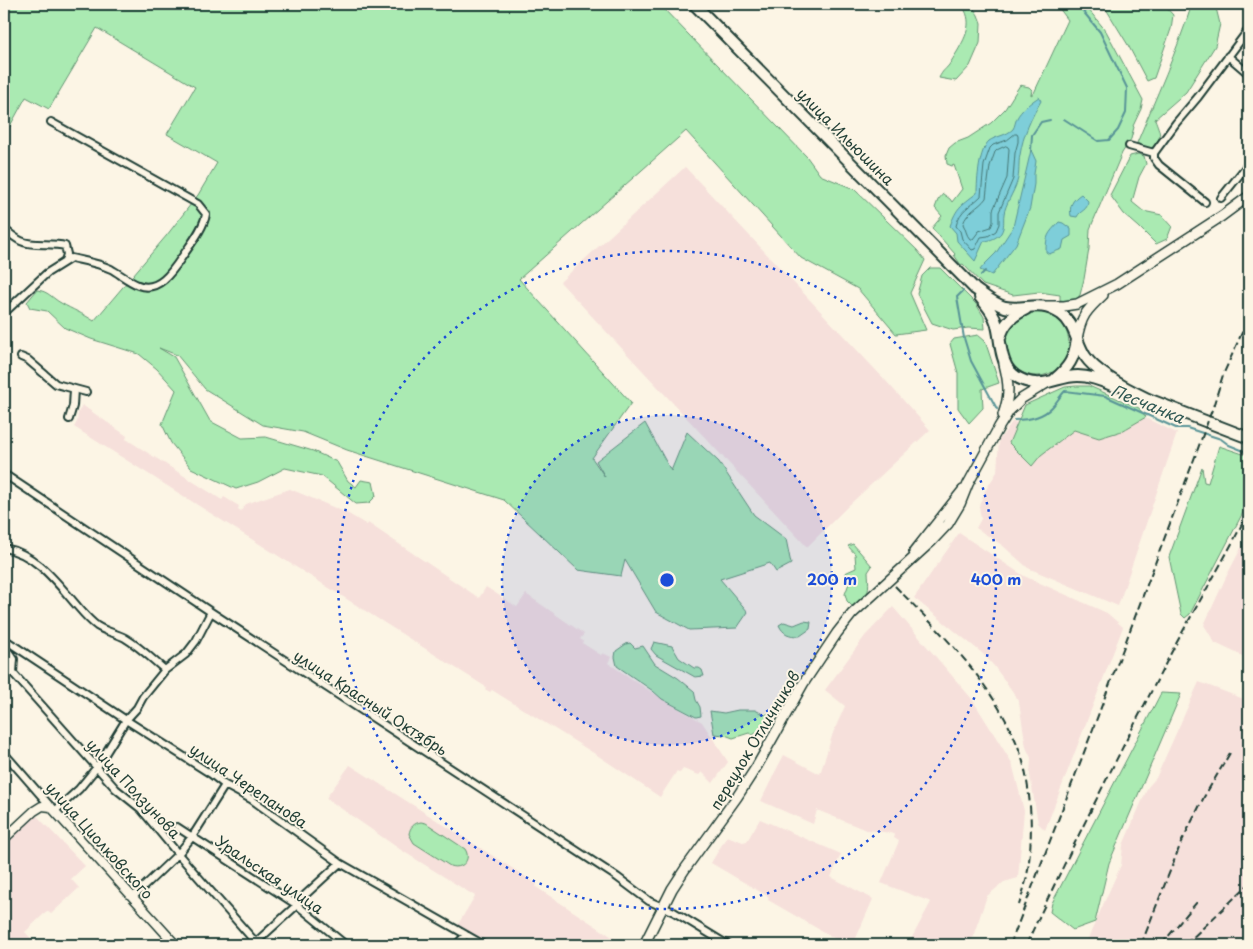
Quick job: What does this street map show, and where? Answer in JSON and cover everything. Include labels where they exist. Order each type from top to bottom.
[{"type":"highway","name":"улица Ильюшина","points":[[694,4],[976,289]]},
{"type":"highway","points":[[976,289],[992,302],[1002,306],[1014,308],[1038,306],[1054,310],[1065,317],[1074,330],[1082,352],[1092,365],[1133,392]]},
{"type":"highway","points":[[976,289],[994,317],[1000,340],[1002,359],[1010,372],[1022,380],[1038,383],[1071,376],[1086,376],[1133,392],[1249,438]]},
{"type":"highway","points":[[1000,340],[1002,331],[1010,319],[1019,312],[1038,306]]},
{"type":"highway","points":[[1052,381],[1072,361],[1077,340]]},
{"type":"main road","points":[[1038,306],[1077,304],[1112,286],[1222,216],[1249,196]]},
{"type":"main road","points":[[1077,340],[1080,325],[1089,308],[1112,286]]},
{"type":"main road","points":[[999,427],[1009,394],[1002,359]]},
{"type":"main road","points":[[999,427],[1017,402],[1052,381]]},
{"type":"main road","name":"переулок Отличников","points":[[644,945],[672,889],[757,766],[803,684],[832,640],[852,614],[907,564],[920,543],[968,484],[999,427]]},
{"type":"street","points":[[1205,202],[1158,165],[1154,154],[1249,29]]},
{"type":"street","points":[[1228,56],[1249,74]]},
{"type":"street","points":[[4,313],[47,272],[71,258],[94,263],[113,270],[140,286],[157,285],[164,280],[178,262],[204,222],[206,214],[198,204],[188,197],[51,122]]},
{"type":"street","points":[[1130,146],[1154,154]]},
{"type":"street","points":[[1221,198],[1249,163]]},
{"type":"street","points":[[4,229],[20,241],[65,246],[67,254],[65,261]]},
{"type":"street","points":[[21,357],[28,360],[56,384],[86,392]]},
{"type":"street","points":[[69,419],[73,406],[74,389]]},
{"type":"street","name":"улица Красный Октябрь","points":[[4,474],[211,612],[617,877],[649,900],[703,929],[728,945]]},
{"type":"street","points":[[4,548],[14,550],[33,560],[45,570],[98,627],[108,633],[123,637],[134,644],[165,670]]},
{"type":"street","points":[[4,839],[34,810],[42,806],[53,809],[79,788],[97,767],[126,720],[137,708],[143,697],[165,670],[186,654],[196,641],[211,612]]},
{"type":"street","name":"улица Черепанова","points":[[4,639],[225,785],[259,805],[340,863],[484,945]]},
{"type":"street","name":"улица Ползунова","points":[[4,644],[14,659],[13,673],[116,789],[141,810],[256,944]]},
{"type":"street","name":"улица Циолковского","points":[[4,753],[176,945]]},
{"type":"street","points":[[133,897],[178,854],[192,837],[225,785]]},
{"type":"street","name":"Уральская улица","points":[[177,827],[297,905],[346,945]]},
{"type":"street","points":[[256,944],[340,863]]},
{"type":"street","points":[[456,945],[466,935]]},
{"type":"shaded area","points":[[685,167],[930,430],[807,547],[560,282]]},
{"type":"shaded area","points":[[82,405],[127,436],[126,439],[222,500],[224,497],[239,506],[238,509],[241,511],[246,504],[290,489],[347,513],[367,525],[368,523],[479,598],[486,587],[517,607],[526,594],[584,634],[580,639],[583,641],[582,643],[601,655],[603,653],[611,657],[608,663],[667,702],[702,722],[728,762],[713,783],[702,772],[699,775],[683,769],[680,773],[677,771],[660,797],[600,757],[492,690],[490,692],[485,689],[486,687],[74,427]]},
{"type":"shaded area","points":[[1126,409],[1177,433],[1118,606],[1028,568],[1002,545],[976,528],[981,519],[979,506],[985,491],[997,472],[999,440],[1012,422],[1035,424]]},
{"type":"shaded area","points":[[959,533],[1024,576],[1107,613],[1123,627],[1045,830],[1038,823],[1030,775],[1031,758],[1026,747],[1019,703],[1013,692],[982,653],[914,598]]},
{"type":"shaded area","points":[[1249,533],[1249,659],[1215,643],[1204,625]]},
{"type":"shaded area","points":[[893,607],[972,699],[1012,763],[1024,811],[1018,878],[1004,882],[987,896],[970,945],[908,945],[931,902],[881,883],[899,841],[894,838],[895,835],[866,830],[817,810],[813,824],[761,801],[784,755],[820,774],[833,733],[845,706],[825,690],[865,636]]},
{"type":"shaded area","points":[[1199,682],[1249,701],[1249,945],[1085,945],[1121,865],[1123,845],[1148,787],[1156,778]]},
{"type":"shaded area","points":[[350,765],[537,884],[536,887],[620,942],[618,945],[491,945],[457,926],[475,896],[401,850],[326,798]]},
{"type":"shaded area","points":[[36,815],[85,866],[71,879],[79,888],[51,914],[47,911],[25,932],[37,945],[4,945],[4,846]]},
{"type":"shaded area","points":[[760,819],[841,854],[831,877],[873,899],[853,945],[846,945],[768,900],[769,897],[711,863],[727,836],[743,842],[747,841]]},
{"type":"green space","points":[[4,4],[659,4],[807,157],[820,175],[854,189],[917,250],[925,260],[910,293],[926,330],[896,334],[858,289],[801,258],[686,131],[519,279],[631,403],[592,458],[605,477],[596,461],[645,423],[671,471],[687,432],[719,462],[754,515],[786,539],[791,564],[776,572],[770,563],[720,579],[748,612],[737,628],[689,630],[656,612],[625,560],[621,576],[578,570],[504,500],[347,450],[303,432],[263,425],[205,389],[177,355],[159,348],[174,357],[210,421],[242,438],[266,437],[313,451],[337,462],[348,481],[356,487],[361,480],[373,482],[376,496],[369,503],[356,504],[322,476],[285,468],[258,482],[236,489],[191,468],[171,443],[162,424],[176,390],[157,369],[139,354],[91,339],[65,328],[47,311],[30,308],[27,302],[37,290],[41,291],[94,321],[167,235],[198,195],[217,163],[167,134],[195,87],[97,28],[49,109],[26,97],[4,137]]},
{"type":"green space","points":[[961,4],[971,4],[978,15],[981,23],[980,43],[970,66],[956,81],[939,78],[961,46],[968,28],[967,16]]},
{"type":"green space","points":[[1056,4],[1084,4],[1106,31],[1143,100],[1133,126],[1131,139],[1122,153],[1090,229],[1084,279],[1080,295],[1074,302],[1060,300],[1060,295],[1039,292],[1013,295],[983,285],[963,264],[961,265],[955,254],[932,228],[942,216],[935,208],[938,200],[943,194],[952,202],[962,189],[954,165],[947,164],[946,155],[949,148],[991,123],[1005,109],[1020,85],[1029,87],[1032,90],[1031,95],[1034,93],[1068,20]]},
{"type":"green space","points":[[1103,4],[1163,4],[1173,15],[1171,29],[1154,78],[1147,81]]},
{"type":"green space","points":[[1192,4],[1215,4],[1220,24],[1215,46],[1186,92],[1155,119],[1160,134],[1156,144],[1153,148],[1143,147],[1137,143],[1173,57]]},
{"type":"green space","points":[[1138,154],[1144,156],[1146,164],[1139,177],[1132,202],[1143,211],[1162,215],[1172,226],[1167,239],[1156,244],[1124,214],[1110,195],[1130,156]]},
{"type":"green space","points":[[930,268],[940,268],[976,304],[984,317],[985,329],[968,328],[953,330],[932,323],[917,294],[922,276]]},
{"type":"green space","points":[[1037,312],[1055,318],[1063,326],[1069,344],[1063,362],[1055,370],[1037,376],[1019,370],[1011,362],[1005,344],[1011,326],[1019,318]]},
{"type":"green space","points":[[978,335],[985,341],[999,383],[982,389],[983,408],[969,423],[958,408],[958,373],[950,344],[954,339]]},
{"type":"green space","points":[[1089,386],[1139,408],[1146,417],[1122,431],[1099,438],[1074,430],[1041,455],[1032,466],[1009,443],[1025,405],[1065,387]]},
{"type":"green space","points":[[1219,446],[1249,456],[1249,501],[1190,614],[1185,618],[1181,614],[1169,557],[1202,467],[1204,482],[1208,483]]},
{"type":"green space","points":[[853,544],[872,566],[868,572],[868,593],[866,597],[852,606],[847,601],[845,594],[851,578],[845,573],[856,568],[855,554],[848,546]]},
{"type":"green space","points":[[804,621],[811,622],[810,629],[800,636],[787,634],[782,631],[779,625],[784,622],[794,625]]},
{"type":"green space","points":[[654,642],[672,646],[679,658],[694,668],[702,670],[704,676],[695,677],[656,655],[651,649]]},
{"type":"green space","points":[[630,643],[635,648],[643,646],[655,664],[678,678],[694,691],[701,716],[696,717],[662,699],[617,666],[616,651]]},
{"type":"green space","points":[[1161,693],[1181,694],[1109,863],[1095,922],[1073,930],[1050,912],[1052,903]]},
{"type":"green space","points":[[738,710],[755,710],[765,715],[772,711],[776,713],[772,724],[753,735],[749,733],[733,738],[714,734],[710,711],[724,713]]},
{"type":"green space","points":[[421,822],[426,823],[465,849],[467,857],[465,863],[458,867],[450,866],[414,843],[409,834],[411,827]]},
{"type":"water","points":[[1039,97],[1041,101],[1023,141],[1019,158],[1018,179],[1005,210],[1002,230],[996,237],[984,241],[975,261],[957,241],[956,233],[950,226],[952,220],[960,207],[977,193],[979,166],[986,145],[992,139],[1013,129],[1021,112]]},
{"type":"water","points":[[1031,150],[1036,161],[1030,208],[1016,244],[992,275],[980,270],[996,253],[1013,227]]},
{"type":"water","points":[[1081,194],[1088,201],[1087,207],[1077,217],[1071,216],[1070,209],[1072,204]]},
{"type":"water","points":[[1059,222],[1071,229],[1071,236],[1064,240],[1062,249],[1049,254],[1046,252],[1047,238]]},
{"type":"waterway","name":"Песчанка","points":[[1064,119],[1098,141],[1109,140],[1118,130],[1126,113],[1127,88],[1100,32],[1077,4]]},
{"type":"waterway","name":"Песчанка","points":[[1031,151],[1032,135],[1041,122],[1050,120]]},
{"type":"waterway","name":"Песчанка","points":[[981,275],[985,271]]},
{"type":"waterway","name":"Песчанка","points":[[963,291],[957,297],[964,338],[971,361],[997,409]]},
{"type":"waterway","name":"Песчанка","points":[[1014,420],[1039,416],[1052,407],[1065,391],[1105,396],[1176,428],[1187,428],[1221,439],[1229,445],[1249,453]]},
{"type":"railway","points":[[1010,945],[1196,454],[1223,375],[1249,317]]},
{"type":"railway","points":[[1026,945],[1078,836],[1179,638],[1249,510]]},
{"type":"railway","points":[[895,586],[942,634],[974,672],[1002,713],[1018,746],[1027,780],[1031,821],[1027,876],[1019,905]]},
{"type":"railway","points":[[1141,945],[1181,843],[1204,797],[1230,753]]},
{"type":"railway","points":[[1185,945],[1249,884]]},
{"type":"railway","points":[[1161,945],[1197,902]]}]
